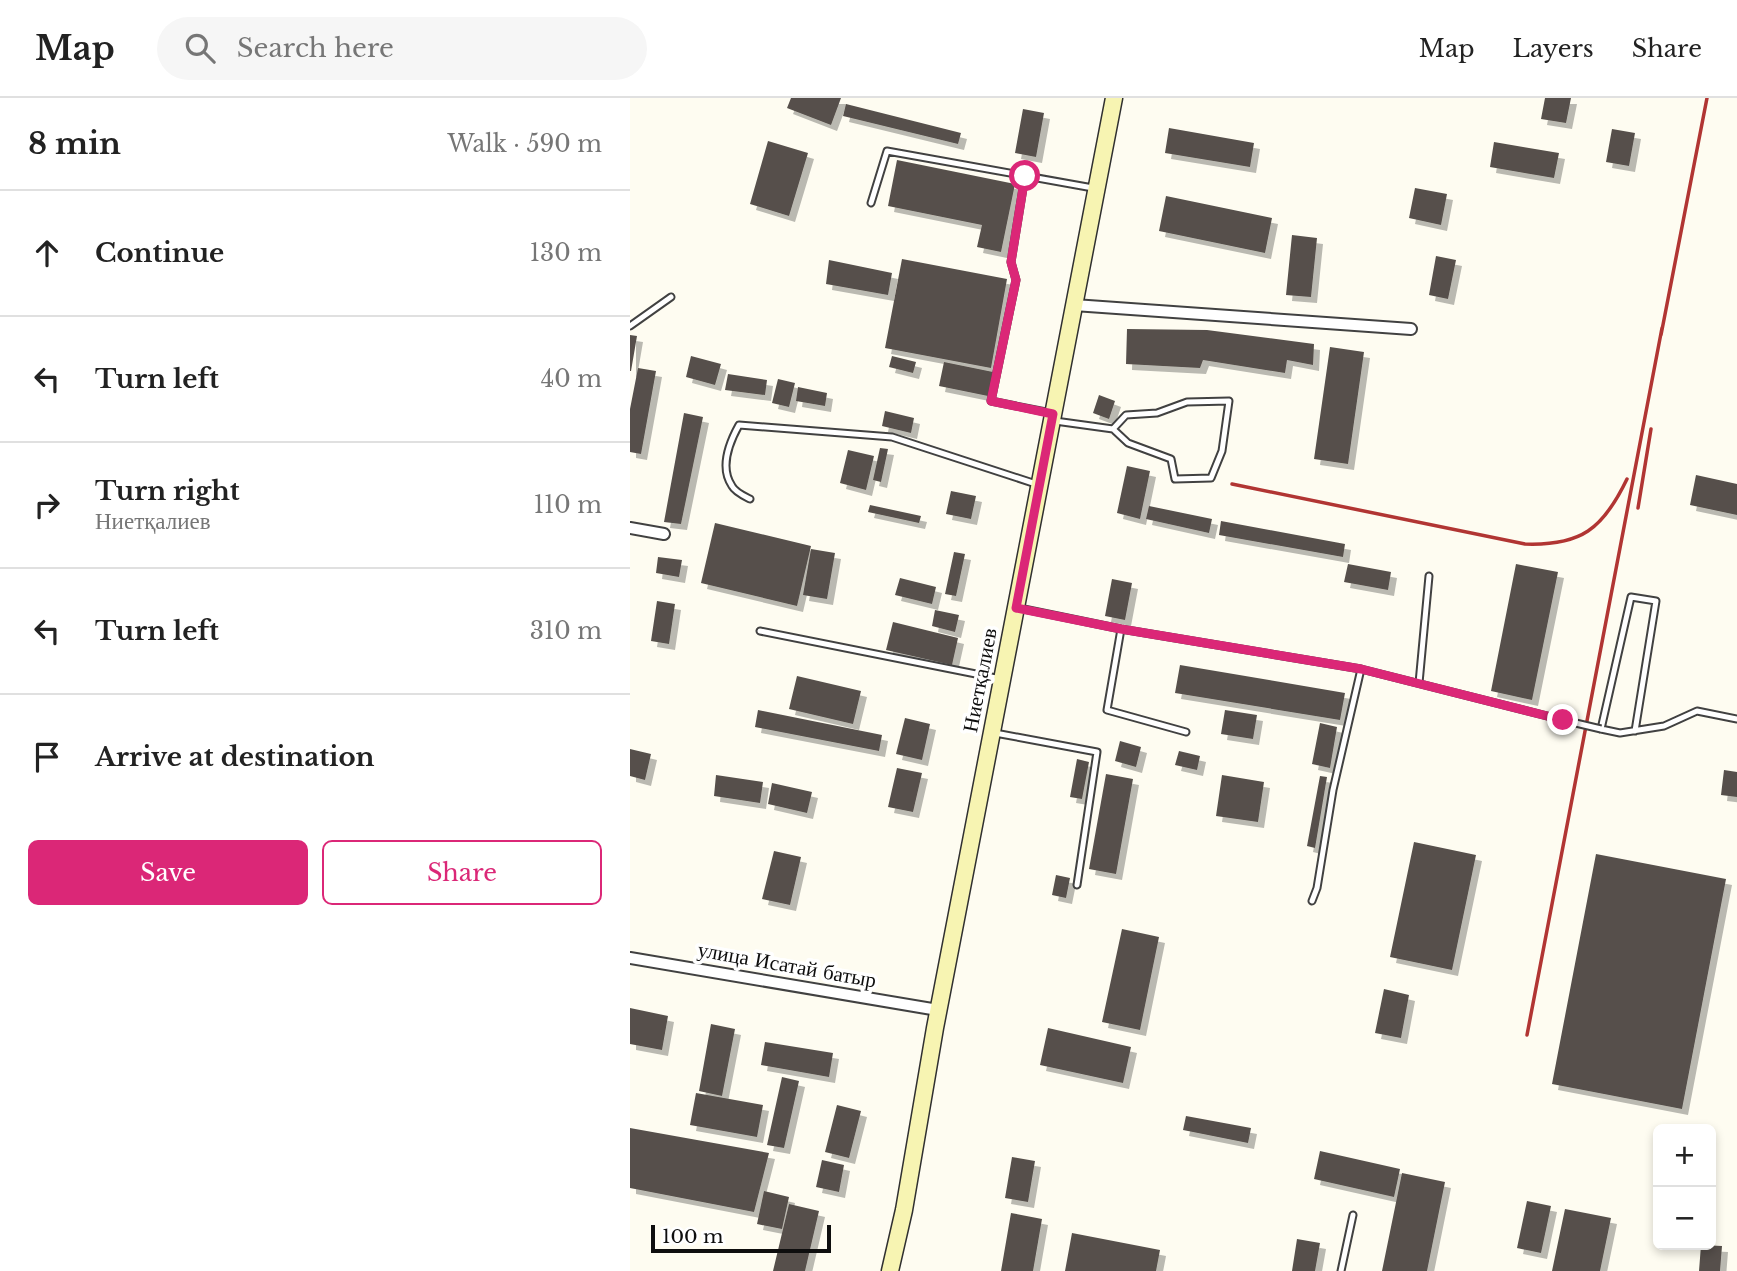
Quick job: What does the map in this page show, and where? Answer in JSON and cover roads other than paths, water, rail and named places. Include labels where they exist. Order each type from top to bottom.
[{"type":"street","name":"Ниетқалиев","points":[[890,1271],[904,1210],[938,1010],[1114,98]]},
{"type":"street","points":[[1074,305],[1411,329]]},
{"type":"street","points":[[630,528],[664,534]]},
{"type":"street","name":"улица Исатай батыр","points":[[630,958],[938,1010]]},
{"type":"lane","points":[[871,203],[887,151],[1097,188]]},
{"type":"lane","points":[[1025,176],[1011,262],[1016,280],[991,401],[1113,429],[1128,443],[1171,459],[1175,479],[1211,478],[1222,451],[1229,401],[1187,402],[1157,414],[1126,415],[1113,429]]},
{"type":"lane","points":[[630,326],[671,297]]},
{"type":"lane","points":[[750,499],[733,488],[726,472],[728,444],[739,425],[892,437],[1039,485]]},
{"type":"lane","points":[[1419,682],[1429,576]]},
{"type":"lane","points":[[1601,729],[1632,597],[1656,601],[1635,731]]},
{"type":"lane","points":[[1016,608],[1121,629],[1361,669],[1620,733],[1664,726],[1697,711],[1737,719]]},
{"type":"lane","points":[[1121,629],[1107,710],[1186,732]]},
{"type":"lane","points":[[760,631],[1002,679]]},
{"type":"lane","points":[[1312,901],[1317,888],[1333,790],[1361,669]]},
{"type":"lane","points":[[992,732],[1097,752],[1077,886]]},
{"type":"lane","points":[[1341,1271],[1353,1215]]},
{"type":"railway","points":[[1661,335],[1707,98]]},
{"type":"railway","points":[[1527,1035],[1662,328]]},
{"type":"railway","points":[[1638,508],[1651,429]]},
{"type":"railway","points":[[1232,484],[1525,544],[1544,544],[1561,542],[1588,531],[1609,511],[1627,479]]}]
